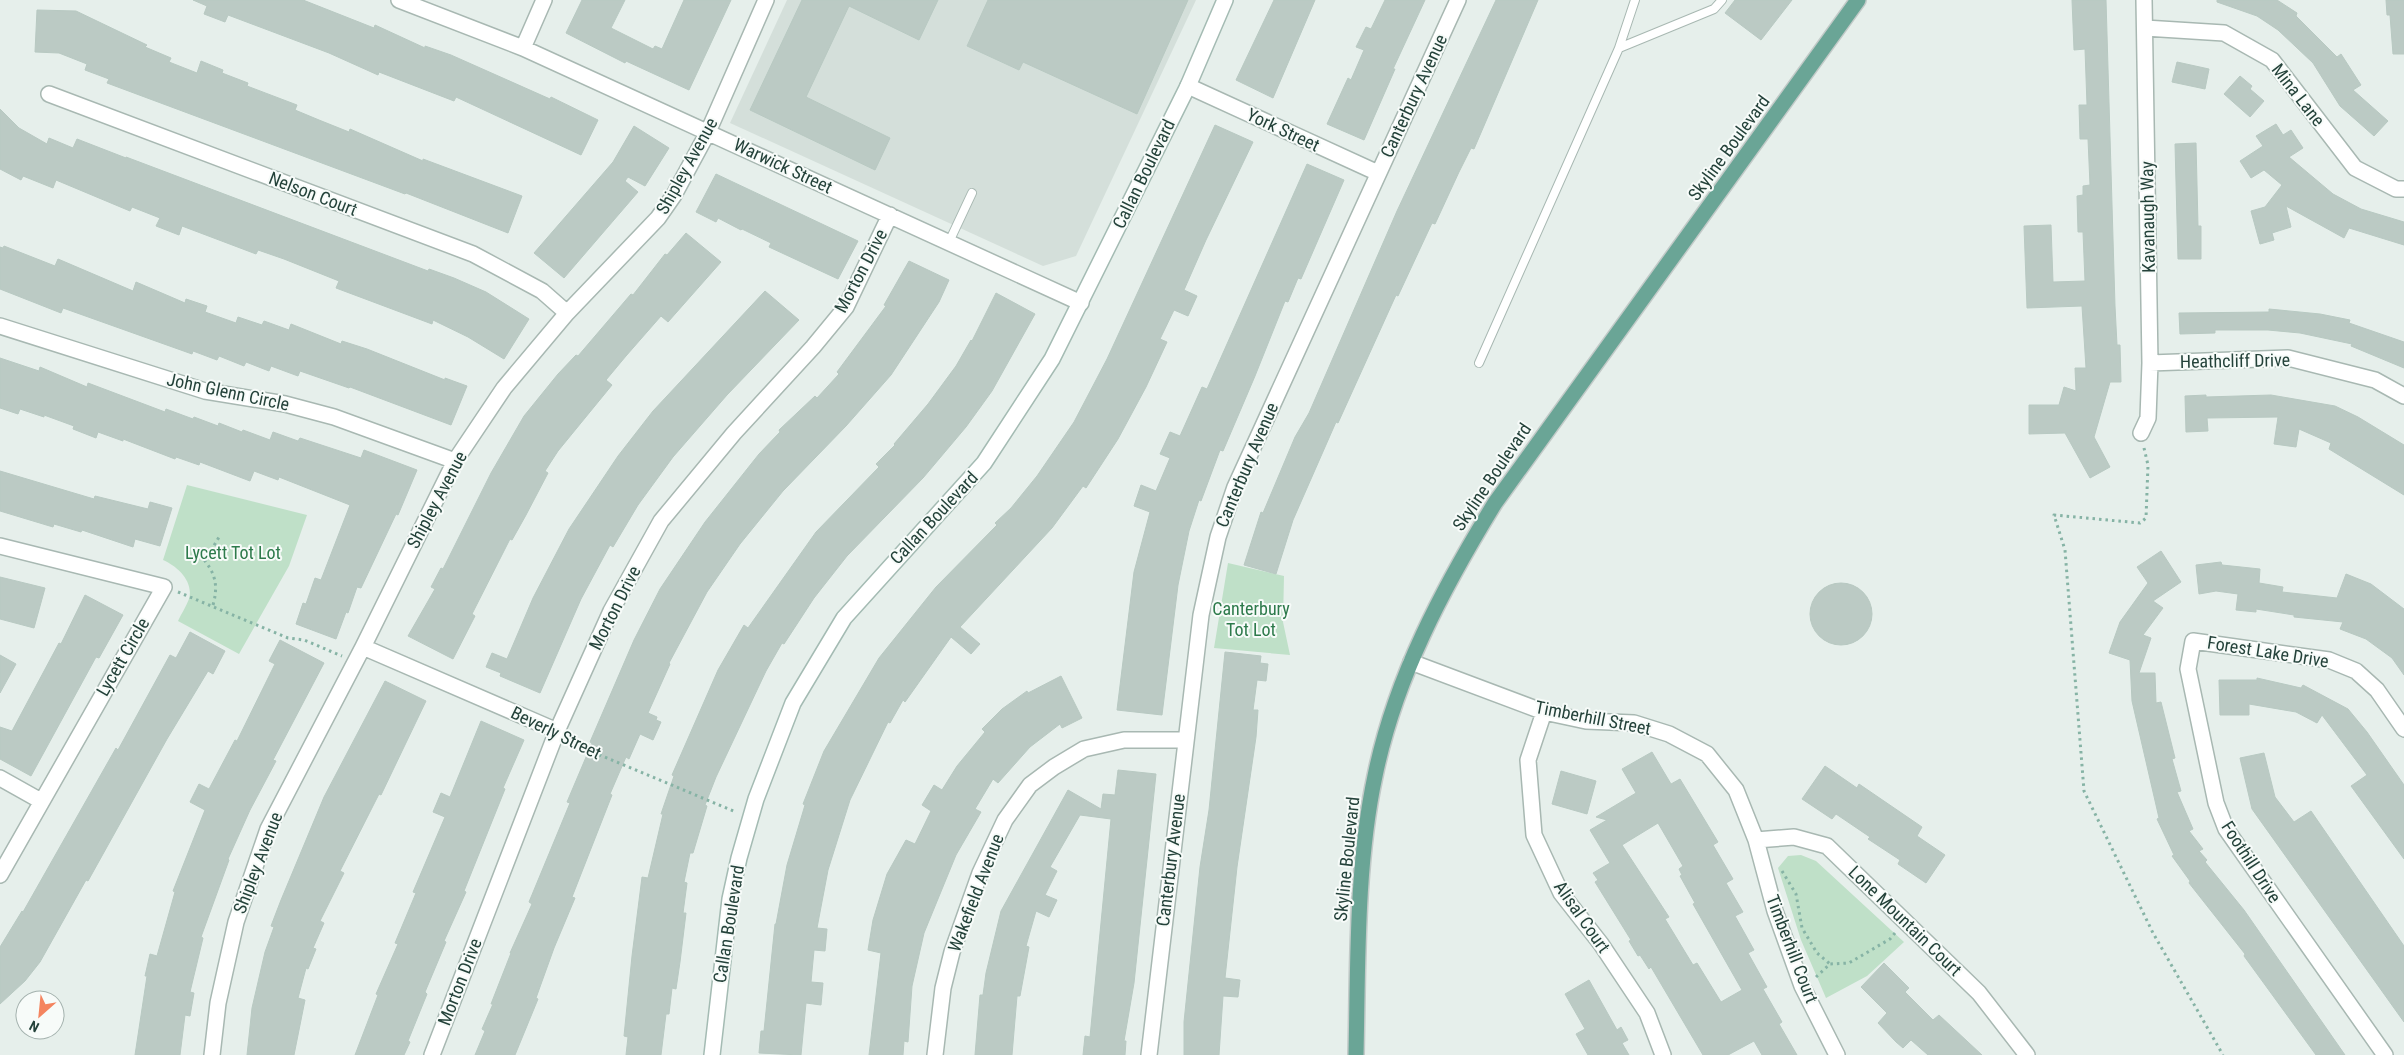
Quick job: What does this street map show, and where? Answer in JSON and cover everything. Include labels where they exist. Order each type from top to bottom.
[{"type":"main road","name":"Skyline Boulevard","points":[[1356,1055],[1361,898],[1374,776],[1390,718],[1411,662],[1456,568],[1495,503],[1858,0]]},
{"type":"street","name":"Warwick Street","points":[[399,0],[424,4],[1081,303]]},
{"type":"street","points":[[523,48],[544,0]]},
{"type":"street","name":"Shipley Avenue","points":[[212,1055],[218,1003],[236,922],[268,829],[363,647],[455,461],[504,388],[567,313],[658,218],[674,195],[708,132],[766,0]]},
{"type":"street","name":"Callan Boulevard","points":[[712,1055],[730,899],[750,818],[792,703],[844,618],[984,463],[1052,358],[1188,86],[1225,0]]},
{"type":"street","name":"Canterbury Avenue","points":[[1148,1055],[1184,740],[1201,615],[1218,536],[1235,487],[1458,0]]},
{"type":"street","name":"Kavanaugh Way","points":[[2141,432],[2148,418],[2150,363],[2144,0]]},
{"type":"street","name":"Mina Lane","points":[[2145,28],[2224,33],[2272,60],[2355,168],[2396,189],[2404,189]]},
{"type":"street","name":"York Street","points":[[1188,86],[1378,173]]},
{"type":"street","name":"Nelson Court","points":[[49,94],[473,254],[542,291],[567,313]]},
{"type":"street","name":"Morton Drive","points":[[432,1055],[557,731],[611,611],[661,521],[734,432],[813,347],[846,307],[890,215]]},
{"type":"street","name":"John Glenn Circle","points":[[0,326],[205,391],[285,404],[334,417],[455,461]]},
{"type":"street","name":"Heathcliff Drive","points":[[2150,363],[2288,358],[2375,380],[2404,396]]},
{"type":"street","points":[[0,546],[164,587]]},
{"type":"street","name":"Lycett Circle","points":[[0,875],[164,587]]},
{"type":"street","name":"Forest Lake Drive","points":[[2193,640],[2328,660],[2356,671],[2377,690],[2404,729]]},
{"type":"street","name":"Foothill Drive","points":[[2193,640],[2188,670],[2216,803],[2226,829],[2385,1055]]},
{"type":"street","name":"Beverly Street","points":[[363,647],[557,731]]},
{"type":"street","name":"Timberhill Street","points":[[1411,662],[1544,712],[1586,721],[1634,723],[1669,734],[1707,754],[1736,790],[1756,840]]},
{"type":"street","name":"Alisal Court","points":[[1544,712],[1528,760],[1534,835],[1561,893],[1601,944],[1647,1013],[1664,1055]]},
{"type":"street","name":"Wakefield Avenue","points":[[934,1055],[942,988],[976,882],[1005,820],[1030,785],[1054,767],[1084,749],[1124,740],[1184,740]]},
{"type":"street","points":[[0,778],[41,801]]},
{"type":"street","name":"Lone Mountain Court","points":[[1756,840],[1794,837],[1828,846],[1979,993],[2027,1055]]},
{"type":"street","name":"Timberhill Court","points":[[1756,840],[1775,911],[1802,986],[1838,1055]]},
{"type":"lane","points":[[1479,363],[1620,48],[1635,0]]},
{"type":"lane","points":[[1620,48],[1714,10],[1722,0]]},
{"type":"lane","points":[[948,242],[972,193]]},
{"type":"path","points":[[2141,432],[2148,465],[2146,518],[2140,523],[2054,515],[2065,550],[2084,791],[2153,933],[2223,1055]]},
{"type":"path","points":[[213,605],[216,585],[215,576],[205,561],[219,538]]},
{"type":"path","points":[[164,587],[213,605],[288,638],[304,640],[355,661]]},
{"type":"path","name":"Beverly Street","points":[[557,731],[569,742],[750,818]]},
{"type":"path","points":[[1782,869],[1796,894],[1802,928],[1817,953],[1830,964]]},
{"type":"path","points":[[1802,986],[1830,964],[1849,963],[1890,939],[1905,921]]},
{"type":"shaded area","points":[[787,0],[1196,0],[1076,256],[1043,266],[730,123]]},
{"type":"green space","name":"Lycett Tot Lot","points":[[187,485],[307,515],[289,566],[239,654],[178,621],[189,599],[189,586],[179,570],[163,560]]},
{"type":"green space","name":"Canterbury Tot Lot","points":[[1228,563],[1284,576],[1283,622],[1290,655],[1214,648]]},
{"type":"green space","points":[[1801,855],[1816,861],[1904,942],[1867,976],[1826,998],[1801,940],[1778,868],[1788,856]]},
{"type":"building","points":[[193,0],[303,0],[374,28],[375,25],[425,48],[425,46],[451,55],[550,99],[551,97],[598,120],[581,155],[456,97],[454,101],[379,72],[378,75],[329,53],[228,15],[225,22],[204,14],[207,6]]},
{"type":"building","points":[[582,0],[625,0],[611,28],[653,49],[655,46],[662,49],[684,0],[731,0],[689,90],[626,61],[625,63],[566,33]]},
{"type":"building","points":[[802,0],[938,0],[919,40],[849,6],[806,97],[890,138],[875,170],[750,110]]},
{"type":"building","points":[[988,0],[1188,0],[1137,114],[1023,62],[1019,70],[967,46]]},
{"type":"building","points":[[1274,0],[1315,0],[1273,98],[1236,80]]},
{"type":"building","points":[[1385,0],[1425,0],[1393,69],[1395,69],[1364,140],[1327,124],[1348,78],[1351,80],[1364,50],[1356,47],[1366,27],[1371,29]]},
{"type":"building","points":[[1496,0],[1538,0],[1474,149],[1471,148],[1435,224],[1432,223],[1398,296],[1396,295],[1338,423],[1336,422],[1293,520],[1276,574],[1244,565],[1261,512],[1263,513],[1295,437],[1309,413],[1397,211]]},
{"type":"building","points":[[1735,0],[1792,0],[1761,40],[1725,13]]},
{"type":"building","points":[[2072,0],[2106,0],[2115,306],[2117,345],[2120,345],[2121,382],[2110,382],[2094,437],[2110,467],[2090,478],[2065,433],[2029,434],[2029,405],[2059,405],[2064,387],[2076,391],[2075,368],[2086,368],[2082,306],[2027,308],[2024,226],[2051,225],[2053,282],[2085,281],[2083,232],[2078,232],[2077,196],[2083,195],[2083,186],[2090,185],[2088,139],[2080,139],[2079,105],[2087,105],[2085,49],[2074,50]]},
{"type":"building","points":[[2217,0],[2277,0],[2297,13],[2296,16],[2337,57],[2341,54],[2361,85],[2353,90],[2388,121],[2374,136],[2340,106],[2313,63],[2278,30],[2257,16],[2217,2]]},
{"type":"building","points":[[2386,0],[2404,0],[2404,54],[2393,54],[2390,15],[2387,15]]},
{"type":"building","points":[[37,10],[76,11],[147,45],[145,47],[171,58],[169,62],[197,73],[201,61],[223,70],[222,73],[248,83],[247,86],[297,105],[295,110],[349,132],[350,129],[423,161],[423,159],[522,196],[508,233],[406,193],[107,83],[109,79],[85,70],[87,64],[59,53],[35,52]]},
{"type":"building","points":[[2177,62],[2209,69],[2205,89],[2172,82]]},
{"type":"building","points":[[2240,76],[2252,86],[2250,89],[2264,101],[2250,117],[2224,94]]},
{"type":"building","points":[[0,109],[19,128],[47,144],[49,138],[73,148],[77,139],[428,271],[429,269],[454,278],[486,292],[529,319],[504,359],[468,337],[433,320],[432,324],[336,288],[339,281],[284,259],[258,250],[256,254],[182,226],[179,235],[156,226],[160,218],[132,207],[130,211],[56,180],[53,188],[23,176],[21,180],[0,169]]},
{"type":"building","points":[[2276,124],[2283,135],[2291,130],[2303,148],[2289,157],[2333,194],[2361,209],[2404,222],[2404,245],[2349,228],[2344,238],[2286,206],[2291,227],[2272,233],[2274,240],[2260,244],[2251,211],[2265,207],[2282,185],[2264,170],[2251,178],[2240,161],[2263,146],[2256,136]]},
{"type":"building","points":[[1215,125],[1253,142],[1184,290],[1197,296],[1188,316],[1174,310],[1160,339],[1167,342],[1146,387],[1118,439],[1086,488],[1083,486],[1052,528],[960,627],[980,644],[971,654],[951,637],[905,702],[903,700],[890,723],[888,722],[850,800],[828,870],[817,928],[827,929],[825,951],[814,950],[811,982],[823,983],[821,1005],[806,1003],[801,1055],[759,1053],[761,1031],[764,1031],[775,924],[787,865],[805,805],[803,804],[824,751],[879,658],[936,587],[997,525],[995,523],[1011,508],[1037,476],[1074,422],[1107,359]]},
{"type":"building","points":[[634,126],[669,148],[645,186],[628,177],[625,181],[638,192],[564,278],[534,253],[613,162]]},
{"type":"building","points":[[2196,143],[2198,226],[2201,226],[2201,259],[2178,259],[2175,144]]},
{"type":"building","points":[[1307,164],[1344,180],[1301,279],[1298,278],[1288,302],[1285,301],[1223,451],[1220,450],[1201,501],[1199,500],[1189,531],[1178,585],[1162,715],[1117,710],[1134,572],[1150,512],[1134,506],[1141,485],[1156,491],[1170,458],[1160,454],[1170,432],[1180,436],[1202,387],[1207,389]]},
{"type":"building","points":[[716,174],[858,241],[838,279],[769,247],[771,243],[742,229],[718,218],[716,222],[696,212]]},
{"type":"building","points":[[686,233],[721,262],[668,322],[661,316],[626,356],[606,380],[612,385],[558,451],[545,471],[548,473],[512,540],[510,539],[472,614],[475,616],[453,659],[408,636],[435,589],[431,587],[441,568],[443,569],[491,473],[524,416],[558,374],[576,355],[578,356],[631,294],[633,295],[665,254],[667,255]]},
{"type":"building","points":[[4,246],[55,266],[58,259],[133,291],[136,282],[185,303],[186,299],[207,306],[205,312],[236,323],[238,317],[262,325],[264,321],[289,330],[291,324],[341,344],[342,341],[367,349],[445,380],[445,378],[467,386],[451,425],[350,387],[300,371],[298,376],[271,366],[269,371],[246,362],[244,366],[219,356],[217,360],[193,351],[192,354],[63,308],[61,313],[0,289],[0,247],[3,248]]},
{"type":"building","points":[[909,261],[949,280],[939,302],[891,375],[846,426],[783,491],[740,544],[707,592],[669,663],[648,713],[657,717],[656,720],[661,722],[653,740],[640,734],[629,759],[626,757],[610,794],[612,795],[572,897],[575,898],[554,948],[536,998],[538,999],[515,1055],[475,1055],[485,1031],[482,1029],[493,1004],[491,1004],[510,953],[532,904],[529,902],[570,803],[567,802],[592,743],[590,742],[634,640],[660,589],[705,522],[759,454],[780,432],[779,430],[815,396],[817,398],[839,374],[837,372],[886,306],[884,305]]},
{"type":"building","points":[[765,291],[799,320],[727,395],[673,457],[638,505],[613,547],[610,545],[581,599],[540,693],[500,676],[501,673],[486,667],[492,653],[507,659],[533,598],[569,529],[618,456],[653,411]]},
{"type":"building","points":[[996,293],[1035,314],[992,391],[966,427],[923,478],[847,556],[814,598],[784,644],[782,643],[766,671],[716,777],[705,805],[707,806],[693,853],[690,853],[684,882],[687,883],[683,913],[686,913],[680,962],[676,989],[672,988],[669,1014],[666,1014],[661,1055],[626,1055],[628,1037],[624,1036],[642,877],[648,878],[663,814],[661,814],[674,776],[672,775],[718,670],[744,625],[748,628],[816,532],[879,467],[876,464],[895,445],[928,404],[972,341]]},
{"type":"building","points":[[2269,309],[2320,314],[2350,320],[2349,323],[2404,342],[2404,368],[2351,346],[2352,344],[2300,333],[2268,330],[2215,330],[2215,333],[2180,334],[2179,313],[2269,312]]},
{"type":"building","points":[[0,358],[39,371],[40,367],[87,387],[88,383],[165,412],[166,409],[218,426],[219,423],[270,440],[273,432],[298,441],[300,438],[361,458],[364,450],[417,470],[398,515],[396,514],[361,588],[357,587],[336,639],[296,624],[303,603],[306,604],[315,578],[321,580],[350,505],[279,477],[278,480],[254,471],[250,481],[200,462],[199,465],[176,457],[175,459],[123,439],[123,441],[98,432],[96,438],[73,429],[74,426],[44,415],[44,417],[20,409],[18,414],[0,408]]},
{"type":"building","points":[[2206,395],[2206,397],[2271,395],[2335,406],[2358,417],[2404,445],[2404,495],[2329,449],[2331,443],[2299,429],[2296,447],[2274,444],[2278,417],[2207,418],[2208,431],[2186,432],[2185,396]]},
{"type":"building","points":[[0,471],[94,499],[95,496],[148,509],[150,502],[172,508],[160,546],[135,539],[133,547],[82,530],[81,532],[54,524],[53,527],[0,511]]},
{"type":"building","points":[[2161,551],[2181,582],[2153,601],[2163,608],[2143,635],[2151,638],[2139,673],[2155,673],[2156,703],[2161,702],[2175,758],[2172,759],[2181,791],[2177,792],[2193,829],[2189,831],[2203,849],[2199,851],[2207,860],[2205,862],[2244,910],[2345,1055],[2316,1055],[2244,956],[2245,954],[2189,883],[2190,881],[2172,856],[2174,855],[2157,819],[2159,818],[2132,701],[2130,660],[2109,653],[2120,622],[2148,583],[2137,567]]},
{"type":"building","points":[[2221,562],[2222,565],[2260,569],[2259,583],[2283,587],[2282,592],[2337,598],[2346,574],[2371,584],[2404,609],[2404,675],[2392,658],[2366,639],[2340,629],[2343,622],[2294,617],[2294,615],[2256,609],[2256,612],[2236,610],[2238,594],[2216,591],[2199,594],[2196,565]]},
{"type":"building","points":[[0,577],[45,588],[34,628],[0,619]]},
{"type":"building","points":[[1841,583],[1853,586],[1863,592],[1869,602],[1872,614],[1869,626],[1863,636],[1853,642],[1841,645],[1829,642],[1819,636],[1813,626],[1810,614],[1813,602],[1819,592],[1829,586]]},
{"type":"building","points":[[85,595],[123,615],[99,658],[96,657],[31,776],[0,759],[0,727],[12,731],[59,643],[61,644]]},
{"type":"building","points":[[190,632],[225,651],[213,674],[208,671],[167,739],[88,881],[86,880],[40,962],[25,981],[0,1004],[0,947],[23,912],[116,748],[118,750],[170,655],[176,658]]},
{"type":"building","points":[[280,640],[324,663],[273,760],[276,761],[250,810],[228,859],[201,937],[203,938],[190,992],[194,993],[190,1016],[185,1015],[180,1055],[135,1055],[147,976],[145,976],[150,954],[157,956],[175,892],[173,891],[205,810],[190,802],[199,784],[209,789],[235,740],[237,741],[275,664],[269,661]]},
{"type":"building","points":[[1225,652],[1261,656],[1260,663],[1268,664],[1266,681],[1257,680],[1253,710],[1258,710],[1256,737],[1237,867],[1225,978],[1240,980],[1238,997],[1223,996],[1219,1055],[1184,1055],[1184,1022]]},
{"type":"building","points":[[0,655],[16,664],[0,693]]},
{"type":"building","points":[[1061,676],[1082,718],[1062,728],[1060,724],[1030,747],[998,783],[993,779],[975,809],[981,812],[956,855],[924,933],[912,986],[908,1042],[904,1041],[903,1055],[869,1055],[881,953],[868,950],[873,920],[887,874],[906,840],[915,844],[931,811],[922,805],[934,785],[942,790],[957,766],[985,732],[982,729],[1002,709],[1027,691],[1028,693]]},
{"type":"building","points":[[2257,678],[2301,688],[2303,685],[2348,709],[2367,732],[2404,785],[2404,859],[2351,786],[2367,775],[2322,715],[2317,723],[2296,712],[2249,704],[2249,715],[2220,715],[2219,680],[2257,680]]},
{"type":"building","points":[[385,681],[426,701],[381,795],[379,794],[340,871],[344,873],[320,921],[324,923],[313,948],[316,949],[308,969],[306,968],[298,998],[305,1000],[294,1055],[247,1055],[252,1008],[265,952],[274,927],[271,926],[324,797]]},
{"type":"building","points":[[481,721],[524,740],[503,788],[505,789],[464,891],[466,892],[444,941],[446,942],[425,992],[427,994],[404,1055],[355,1055],[378,995],[376,994],[398,944],[395,943],[416,893],[413,892],[445,817],[433,812],[441,793],[450,797]]},
{"type":"building","points":[[1652,752],[1671,784],[1680,779],[1718,842],[1713,845],[1733,879],[1726,883],[1743,912],[1735,916],[1754,950],[1748,953],[1767,987],[1763,989],[1782,1022],[1779,1024],[1797,1055],[1762,1055],[1754,1041],[1728,1055],[1703,1055],[1651,967],[1649,969],[1640,955],[1638,956],[1629,941],[1631,940],[1595,882],[1598,880],[1593,873],[1610,863],[1590,830],[1607,820],[1596,817],[1636,793],[1622,769]],"holes":[[[1658,823],[1683,866],[1679,869],[1682,875],[1680,876],[1695,903],[1693,904],[1742,990],[1721,1002],[1697,963],[1693,965],[1665,919],[1669,917],[1622,845]]]},
{"type":"building","points":[[2264,753],[2275,797],[2294,822],[2311,811],[2404,946],[2404,1022],[2252,809],[2240,758]]},
{"type":"building","points":[[1825,766],[1857,788],[1859,784],[1922,827],[1917,836],[1945,855],[1926,883],[1898,864],[1900,860],[1868,839],[1870,837],[1836,814],[1832,819],[1802,799]]},
{"type":"building","points":[[1118,770],[1156,774],[1134,983],[1124,1041],[1126,1041],[1125,1055],[1083,1055],[1085,1036],[1090,1037],[1111,819],[1080,815],[1050,867],[1057,871],[1045,895],[1057,900],[1049,917],[1036,911],[1026,946],[1029,947],[1020,996],[1017,996],[1012,1055],[975,1055],[980,995],[983,995],[986,973],[1001,911],[1068,790],[1101,809],[1103,794],[1115,795]]},
{"type":"building","points":[[1561,771],[1596,781],[1587,814],[1552,804]]},
{"type":"building","points":[[1884,963],[1909,988],[1905,992],[1933,1020],[1939,1015],[1982,1055],[1928,1055],[1911,1040],[1903,1048],[1896,1042],[1878,1023],[1887,1013],[1861,987]]},
{"type":"building","points":[[1589,980],[1617,1030],[1621,1027],[1628,1040],[1622,1043],[1629,1055],[1588,1055],[1576,1034],[1585,1029],[1565,994]]}]
